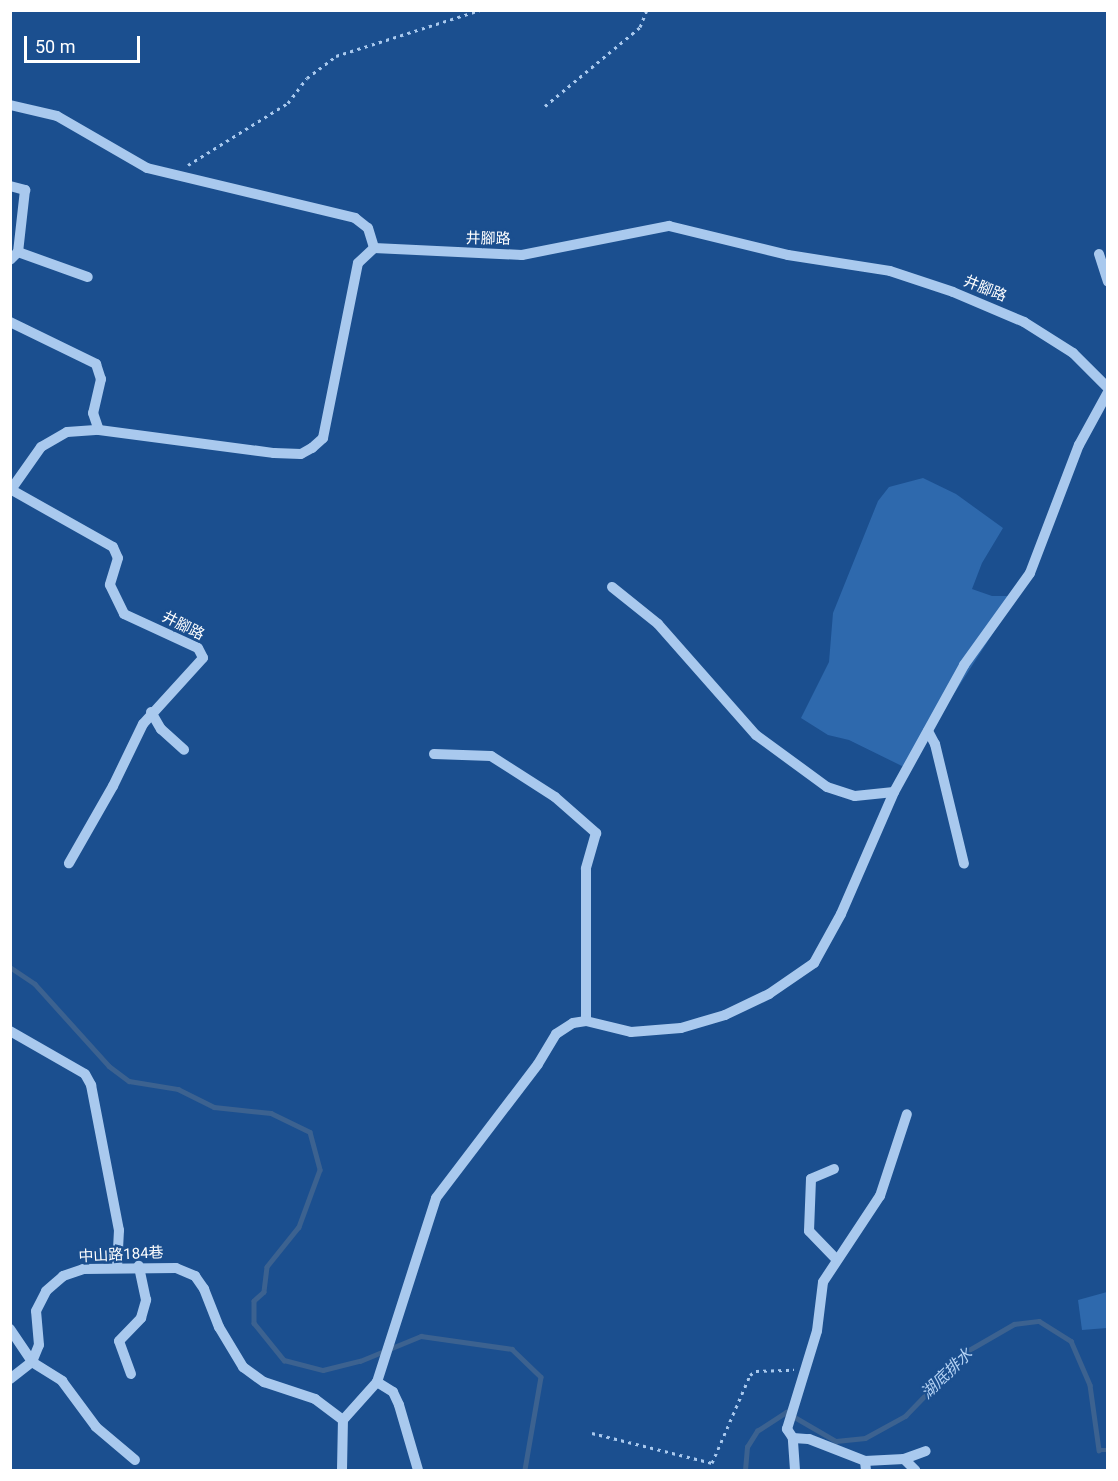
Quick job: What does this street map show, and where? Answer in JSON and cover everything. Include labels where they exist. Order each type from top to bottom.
[{"type":"street","points":[[10,105],[57,116],[147,168],[355,219],[368,228],[374,248]]},
{"type":"street","points":[[10,186],[25,190],[14,256],[88,277]]},
{"type":"street","name":"井腳路","points":[[69,863],[151,712],[202,664],[202,652],[124,614],[110,585],[118,558],[112,547],[11,490],[41,447],[56,436],[99,430],[273,453],[301,454],[312,448],[322,438],[358,262],[374,248],[522,255],[669,226],[788,255],[890,271],[953,292],[1024,322],[1073,353],[1107,390]]},
{"type":"street","points":[[1099,254],[1107,282]]},
{"type":"street","points":[[10,322],[96,364],[101,379],[93,413],[99,430]]},
{"type":"street","points":[[342,1470],[343,1420],[377,1382],[400,1314],[422,1233],[436,1198],[538,1064],[556,1034],[573,1023],[586,1021],[631,1032],[681,1028],[725,1015],[769,994],[813,963],[841,914],[894,792],[964,665],[1030,573],[1079,445],[1107,390]]},
{"type":"street","points":[[612,587],[658,624],[756,735],[827,787],[855,796],[894,792]]},
{"type":"street","points":[[151,712],[160,729],[184,750]]},
{"type":"street","points":[[928,731],[935,744],[964,864]]},
{"type":"street","points":[[434,754],[491,756],[555,797],[596,833],[586,869],[586,1021]]},
{"type":"street","points":[[10,1031],[85,1074],[91,1085],[119,1230],[117,1267]]},
{"type":"street","points":[[795,1470],[790,1434],[818,1331],[823,1282],[880,1196],[908,1114]]},
{"type":"street","points":[[834,1168],[811,1179],[809,1231],[837,1260]]},
{"type":"street","points":[[131,1374],[119,1341],[141,1318],[146,1300],[139,1266]]},
{"type":"street","name":"中山路184巷","points":[[32,1362],[39,1345],[36,1311],[46,1292],[63,1276],[82,1269],[139,1266],[176,1268],[195,1276],[243,1367],[264,1382],[315,1399],[343,1420]]},
{"type":"street","points":[[10,1329],[32,1362],[62,1381],[96,1427],[135,1460]]},
{"type":"street","points":[[10,1379],[32,1362]]},
{"type":"street","points":[[377,1382],[393,1392],[418,1470]]},
{"type":"street","points":[[790,1434],[809,1439],[866,1466],[904,1459],[926,1452]]},
{"type":"street","points":[[904,1459],[915,1470]]},
{"type":"path","points":[[174,174],[288,103],[307,78],[336,56],[480,10]]},
{"type":"path","points":[[545,106],[640,27],[647,10]]},
{"type":"path","points":[[592,1433],[712,1463],[750,1376],[756,1371],[806,1370]]},
{"type":"shaded area","points":[[923,478],[956,494],[1003,528],[982,563],[972,589],[992,596],[1017,596],[906,768],[849,740],[828,735],[801,718],[829,662],[833,613],[878,501],[889,487]]},
{"type":"shaded area","points":[[1107,1292],[1107,1328],[1082,1330],[1078,1300]]},
{"type":"waterway","points":[[10,967],[35,984],[109,1066],[129,1081],[178,1089],[214,1107],[271,1113],[310,1132],[320,1170],[299,1227],[267,1267],[264,1292],[254,1301],[254,1323],[284,1360],[323,1370],[360,1361],[421,1336],[512,1349],[541,1377],[525,1470]]},
{"type":"waterway","name":"湖底排水","points":[[745,1470],[747,1447],[757,1431],[786,1412],[836,1441],[865,1438],[905,1416],[969,1350],[1014,1324],[1039,1321],[1071,1341],[1090,1385],[1099,1450],[1108,1450]]}]
